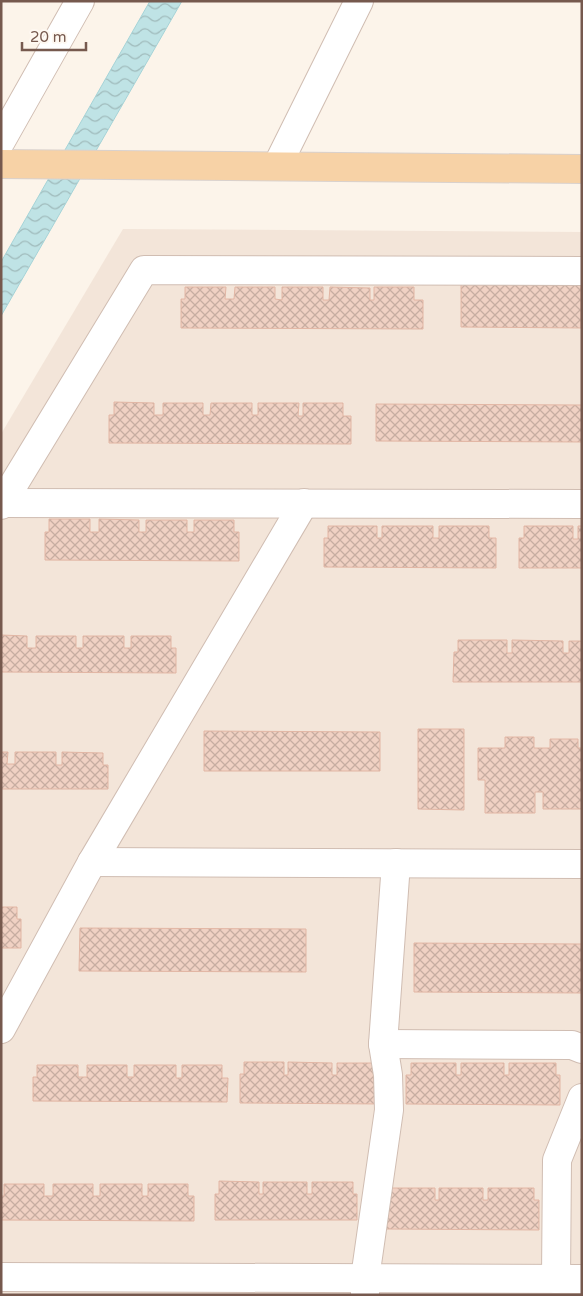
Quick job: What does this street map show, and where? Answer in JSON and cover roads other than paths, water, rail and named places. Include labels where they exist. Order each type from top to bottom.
[{"type":"main road","points":[[1,164],[582,169]]},
{"type":"street","points":[[1,141],[80,1]]},
{"type":"street","points":[[277,166],[360,1]]},
{"type":"street","points":[[2,504],[144,270],[582,272]]},
{"type":"street","points":[[1,1029],[92,862],[304,503]]},
{"type":"street","points":[[2,504],[582,504]]},
{"type":"street","points":[[92,862],[582,864]]},
{"type":"street","points":[[365,1287],[388,1110],[388,1075],[383,1044],[396,863]]},
{"type":"street","points":[[383,1044],[572,1044],[582,1049]]},
{"type":"street","points":[[1,1277],[365,1287],[569,1279],[557,1160],[582,1098]]},
{"type":"water","points":[[150,1],[182,1],[1,316],[1,262]]}]
